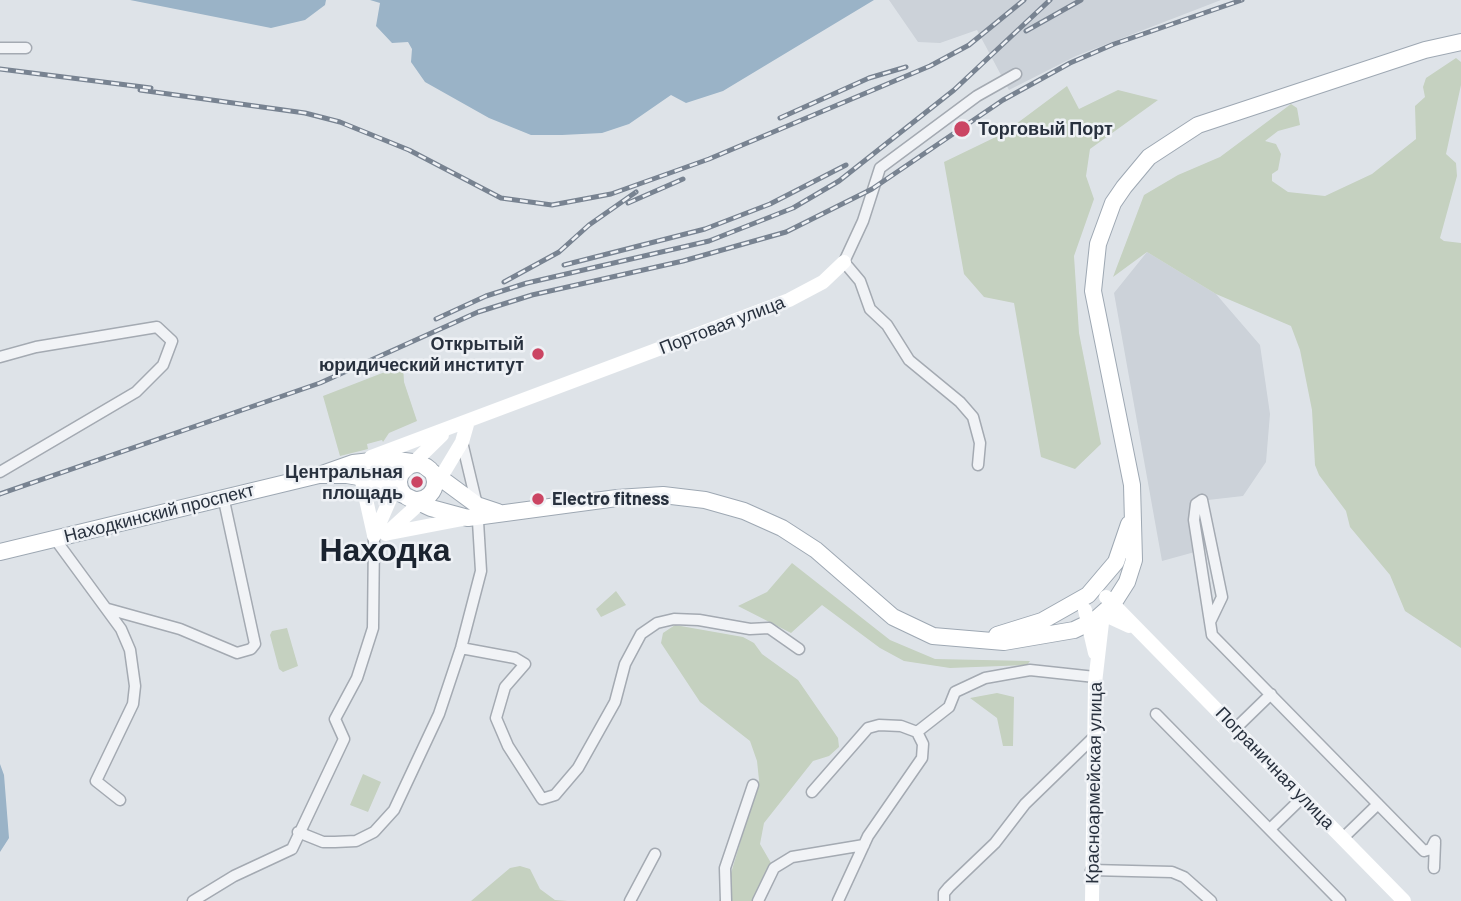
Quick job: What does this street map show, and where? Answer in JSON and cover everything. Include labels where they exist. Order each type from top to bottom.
[{"type":"main road","points":[[953,640],[988,636],[1023,628],[1062,612],[1107,605],[1127,582],[1134,560],[1132,485],[1093,291],[1098,243],[1113,203],[1124,187],[1157,151],[1198,125],[1425,50],[1461,42]]},
{"type":"main road","name":"Находкинский проспект","points":[[0,552],[223,496],[319,475],[357,470],[389,459],[414,467]]},
{"type":"main road","points":[[414,467],[441,476],[474,514]]},
{"type":"main road","points":[[414,467],[434,476],[414,495],[400,483],[414,467]]},
{"type":"main road","name":"Находкинский проспект","points":[[357,470],[414,495],[474,514],[518,512],[642,496],[685,497],[724,505],[766,519],[798,538],[902,622],[933,636],[953,640]]},
{"type":"main road","points":[[953,640],[1030,640],[1087,610],[1123,547],[1129,527],[1132,485]]},
{"type":"main road","points":[[1087,610],[1097,592],[1107,605]]},
{"type":"street","points":[[0,48],[26,48]]},
{"type":"street","points":[[978,465],[980,443],[972,416],[960,402],[909,360],[887,325],[870,309],[860,281],[844,262],[863,220],[880,168],[977,96],[1016,74]]},
{"type":"street","name":"Портовая улица","points":[[357,470],[468,421],[789,300],[823,282],[844,262]]},
{"type":"street","points":[[0,357],[36,347],[157,327],[172,341],[163,365],[136,392],[57,435],[0,471]]},
{"type":"street","points":[[380,535],[414,495],[441,476],[462,442],[468,421]]},
{"type":"street","points":[[414,467],[451,428]]},
{"type":"street","points":[[298,832],[323,842],[366,838],[385,822],[431,733],[461,648],[481,571],[462,442]]},
{"type":"street","points":[[193,901],[234,876],[292,849],[344,739],[335,719],[357,678],[371,638],[380,535],[357,470]]},
{"type":"street","points":[[380,535],[414,495]]},
{"type":"street","points":[[108,609],[180,629],[237,653],[251,649],[255,643],[223,496]]},
{"type":"street","points":[[1210,622],[1222,597],[1202,500],[1196,504],[1194,520],[1212,635],[1424,850],[1431,849],[1435,841],[1434,868]]},
{"type":"street","points":[[380,535],[474,514]]},
{"type":"street","points":[[55,539],[108,609],[130,650],[135,686],[127,719],[96,780],[120,800]]},
{"type":"street","name":"Пограничная улица","points":[[1107,605],[1145,636],[1404,901]]},
{"type":"street","name":"Красноармейская улица","points":[[1095,671],[1107,605]]},
{"type":"street","name":"Красноармейская улица","points":[[1087,610],[1095,671],[1092,901]]},
{"type":"street","points":[[461,648],[515,658],[525,664],[505,687],[496,709],[497,726],[542,799],[559,792],[584,758],[615,702],[625,664],[640,634],[657,623],[674,619],[699,620],[750,629],[769,628],[799,649]]},
{"type":"street","points":[[917,732],[949,707],[955,692],[985,678],[1030,670],[1095,671]]},
{"type":"street","points":[[1236,728],[1271,694]]},
{"type":"street","points":[[1156,714],[1340,901]]},
{"type":"street","points":[[812,792],[868,728],[878,725],[901,726],[917,732],[923,744],[922,758],[864,845],[838,901]]},
{"type":"street","points":[[944,901],[944,893],[949,887],[995,843],[1034,794],[1095,736]]},
{"type":"street","points":[[726,901],[725,868],[753,785]]},
{"type":"street","points":[[1270,830],[1303,797]]},
{"type":"street","points":[[1343,838],[1378,804]]},
{"type":"street","points":[[758,901],[774,868],[792,857],[864,845]]},
{"type":"street","points":[[630,901],[655,854]]},
{"type":"street","points":[[1091,870],[1172,872],[1184,877],[1211,901]]},
{"type":"shaded area","points":[[889,0],[1221,0],[1076,56],[1009,90],[977,30],[940,43],[918,42]]},
{"type":"shaded area","points":[[1147,252],[1216,294],[1260,345],[1270,414],[1266,462],[1243,496],[1208,500],[1213,547],[1162,561],[1114,293]]},
{"type":"green space","points":[[1456,58],[1461,62],[1461,85],[1446,154],[1456,163],[1457,176],[1440,238],[1461,243],[1461,648],[1405,611],[1390,575],[1350,527],[1346,511],[1319,475],[1315,465],[1312,410],[1300,350],[1291,326],[1216,294],[1147,252],[1113,277],[1144,195],[1178,175],[1220,157],[1291,104],[1297,108],[1300,125],[1278,131],[1265,141],[1276,144],[1281,154],[1278,170],[1272,174],[1272,181],[1288,192],[1325,196],[1372,174],[1416,139],[1415,106],[1425,97],[1423,87],[1426,78]]},
{"type":"green space","points":[[1067,86],[1079,109],[1118,90],[1158,100],[1090,149],[1086,176],[1094,199],[1074,256],[1079,333],[1101,444],[1075,469],[1041,457],[1014,303],[984,297],[964,274],[944,162],[1004,133]]},
{"type":"green space","points":[[403,365],[404,382],[417,421],[389,433],[383,442],[382,440],[367,444],[368,449],[340,456],[323,396]]},
{"type":"green space","points":[[792,563],[890,640],[935,659],[1030,661],[1027,665],[950,668],[904,661],[880,648],[822,605],[791,633],[738,606],[767,592]]},
{"type":"green space","points":[[616,591],[626,605],[601,617],[596,609]]},
{"type":"green space","points":[[675,625],[743,637],[754,643],[762,654],[798,680],[838,738],[839,747],[829,756],[813,761],[764,823],[760,844],[771,863],[754,901],[719,901],[728,883],[759,780],[757,761],[750,741],[700,702],[661,643],[663,633]]},
{"type":"green space","points":[[287,628],[298,666],[283,672],[279,669],[270,635],[272,631]]},
{"type":"green space","points":[[997,693],[1014,697],[1013,746],[1003,746],[997,718],[970,698]]},
{"type":"green space","points":[[363,774],[381,782],[368,812],[350,805]]},
{"type":"green space","points":[[520,866],[530,869],[540,889],[555,900],[568,901],[471,901],[510,868]]},
{"type":"water","points":[[130,0],[326,0],[325,5],[305,20],[271,28]]},
{"type":"water","points":[[370,0],[874,0],[723,91],[686,103],[671,95],[629,124],[602,133],[531,135],[489,118],[425,82],[411,62],[412,49],[408,42],[392,43],[376,26],[380,3]]},
{"type":"water","points":[[0,764],[4,775],[9,838],[0,852]]},
{"type":"railway","points":[[140,90],[305,113],[340,122],[409,150],[501,198],[552,205],[611,194],[709,159],[930,66],[969,45],[1024,0]]},
{"type":"railway","points":[[436,319],[486,296],[527,283],[709,241],[793,208],[839,181],[954,90],[1050,0]]},
{"type":"railway","points":[[1026,31],[1081,0]]},
{"type":"railway","points":[[0,494],[320,383],[478,312],[532,295],[683,261],[786,232],[872,189],[1003,100],[1070,63],[1114,44],[1242,0]]},
{"type":"railway","points":[[780,118],[869,78],[906,67]]},
{"type":"railway","points":[[0,69],[151,88]]},
{"type":"railway","points":[[564,265],[705,229],[770,204],[846,165]]},
{"type":"railway","points":[[628,203],[683,179]]},
{"type":"railway","points":[[504,282],[559,252],[589,225],[636,192]]},
{"type":"place","name":"Торговый Порт","points":[[962,129]]},
{"type":"place","name":"Открытый юридический институт","points":[[538,354]]},
{"type":"place","name":"Центральная площадь","points":[[417,482]]},
{"type":"place","name":"Electro fitness","points":[[538,499]]},
{"type":"district","name":"Находка","points":[[385,550]]}]
